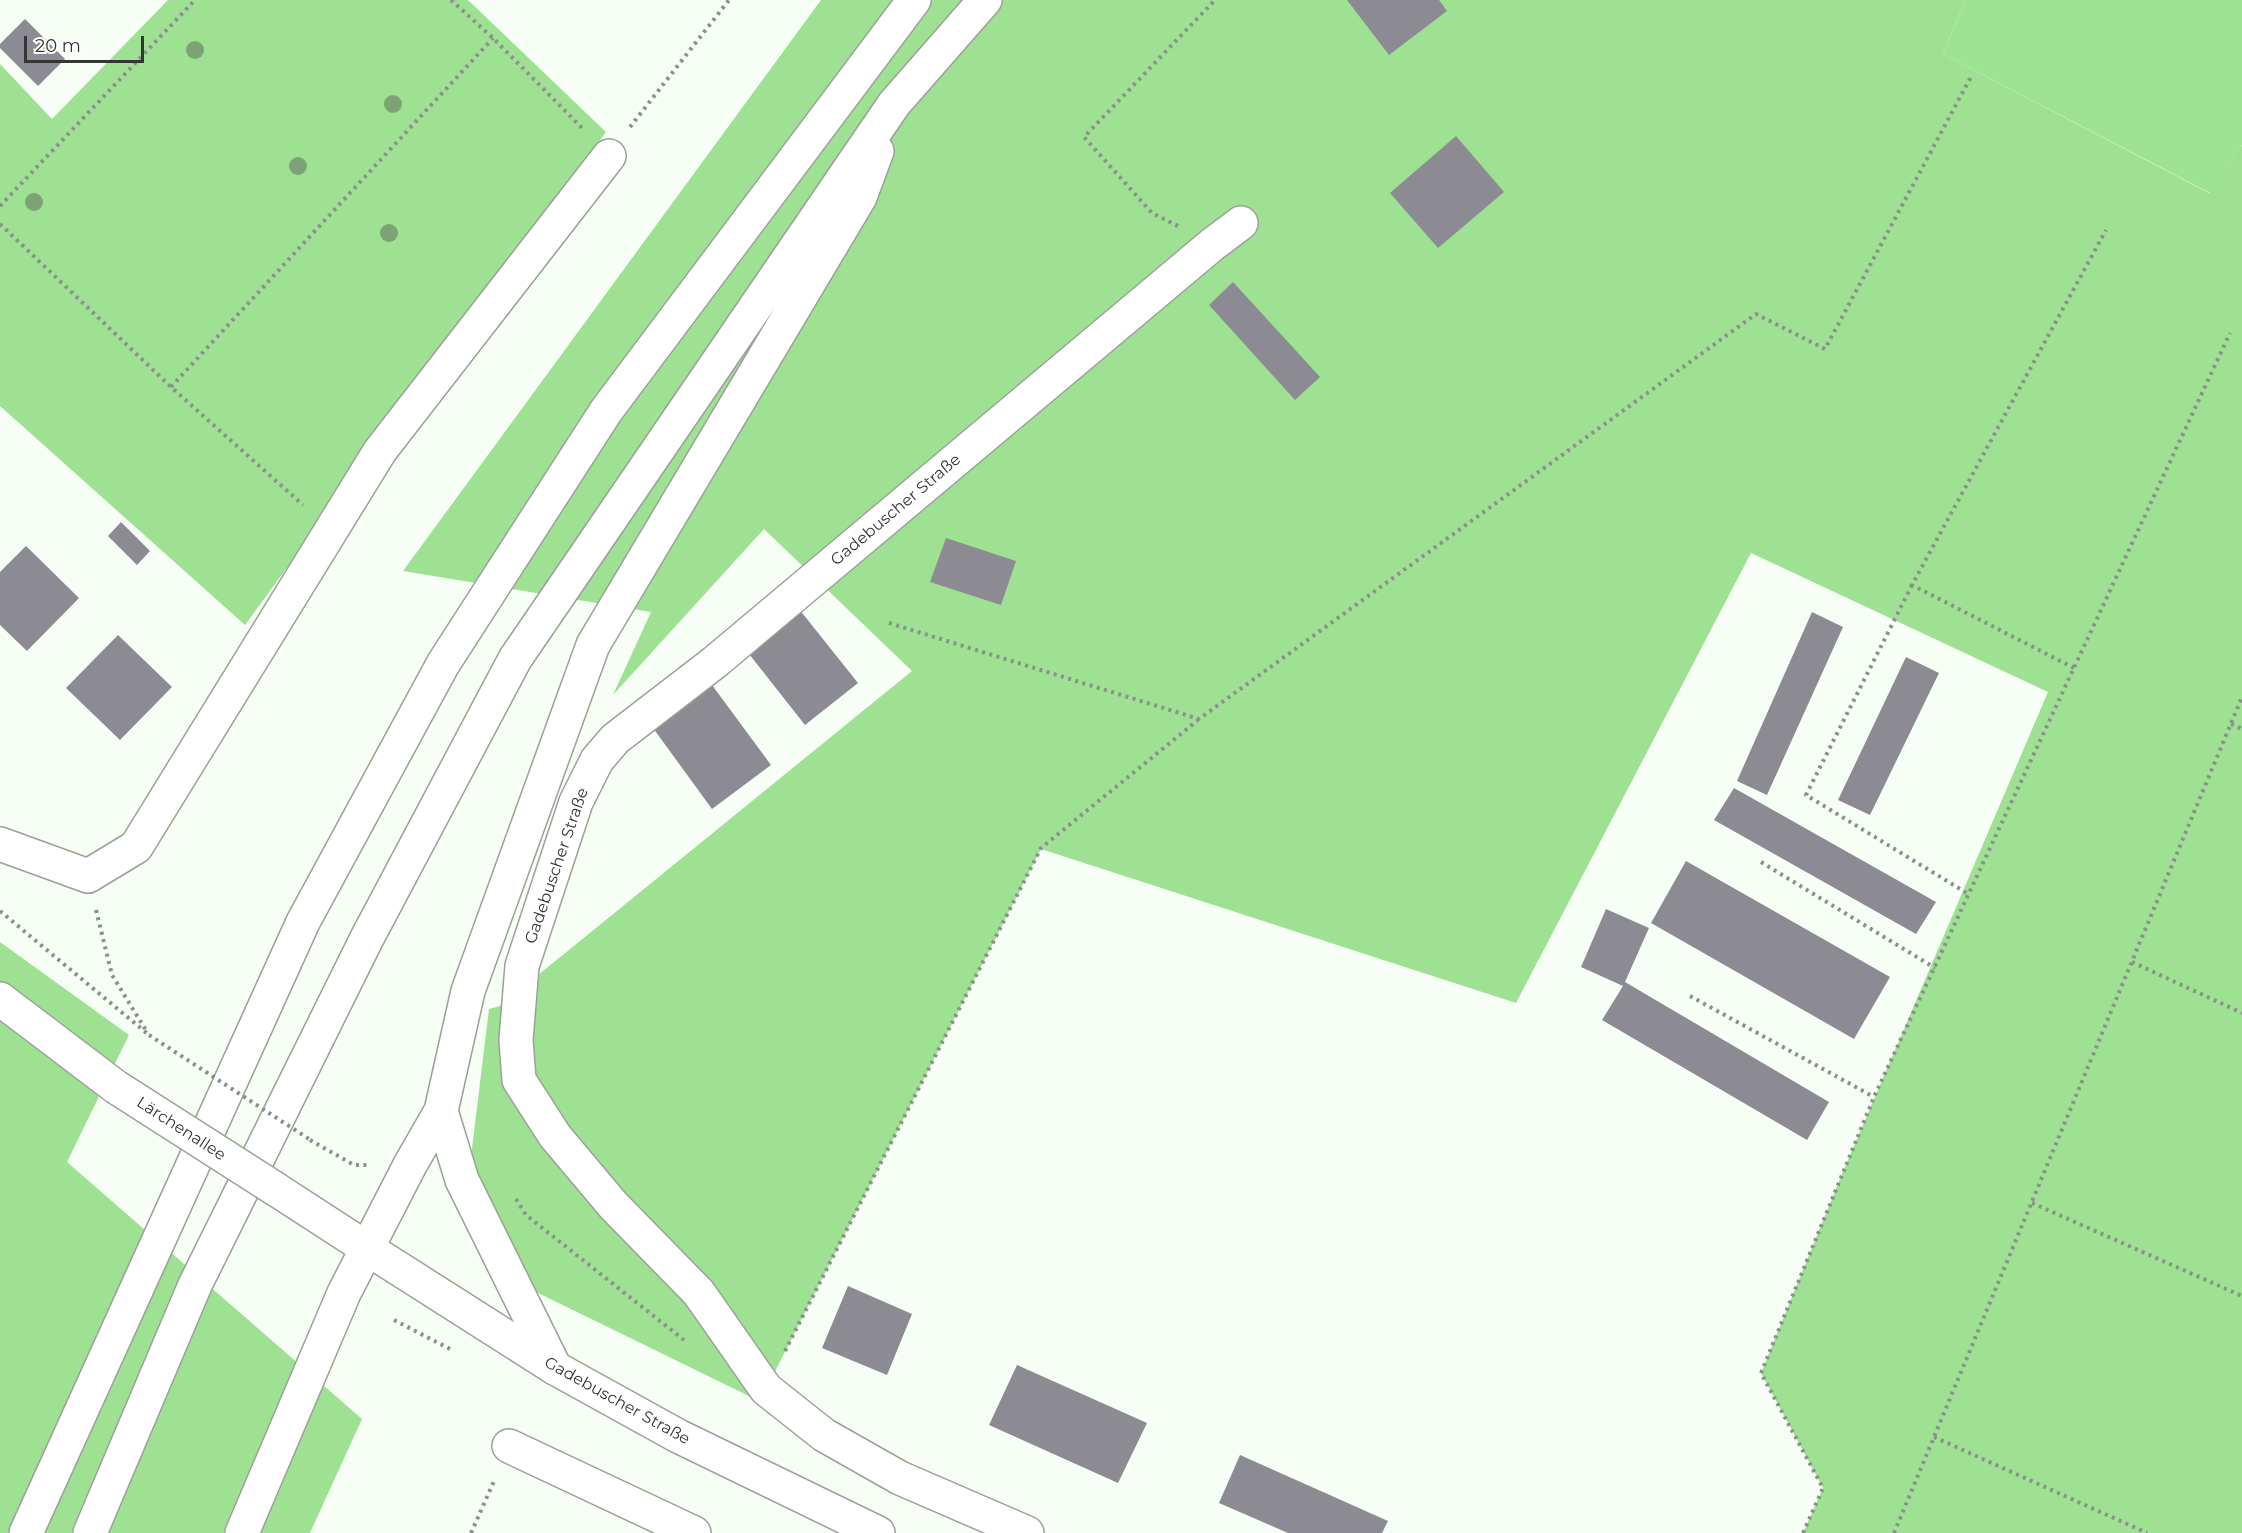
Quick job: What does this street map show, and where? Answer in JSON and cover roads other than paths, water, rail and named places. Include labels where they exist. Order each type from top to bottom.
[{"type":"main road","points":[[26,1533],[303,922],[443,664],[606,411],[914,0]]},
{"type":"main road","points":[[90,1533],[195,1285],[367,938],[515,659],[894,104],[985,0]]},
{"type":"main road","points":[[242,1533],[344,1293],[410,1165],[441,1111],[468,991],[593,645],[860,197],[894,104]]},
{"type":"main road","points":[[0,844],[88,876],[136,848],[380,451],[609,156]]},
{"type":"main road","name":"Gadebuscher Straße","points":[[1027,1533],[900,1478],[824,1435],[766,1389],[699,1293],[613,1205],[555,1136],[519,1080],[516,1040],[522,966],[576,802],[597,760],[615,739],[715,662],[1213,244],[1241,223]]},
{"type":"main road","name":"Lärchenallee","points":[[0,999],[116,1087],[368,1249]]},
{"type":"main road","points":[[441,1111],[462,1180],[555,1368]]},
{"type":"main road","name":"Gadebuscher Straße","points":[[368,1249],[555,1368],[678,1436],[878,1533]]},
{"type":"main road","points":[[509,1446],[694,1533]]}]
